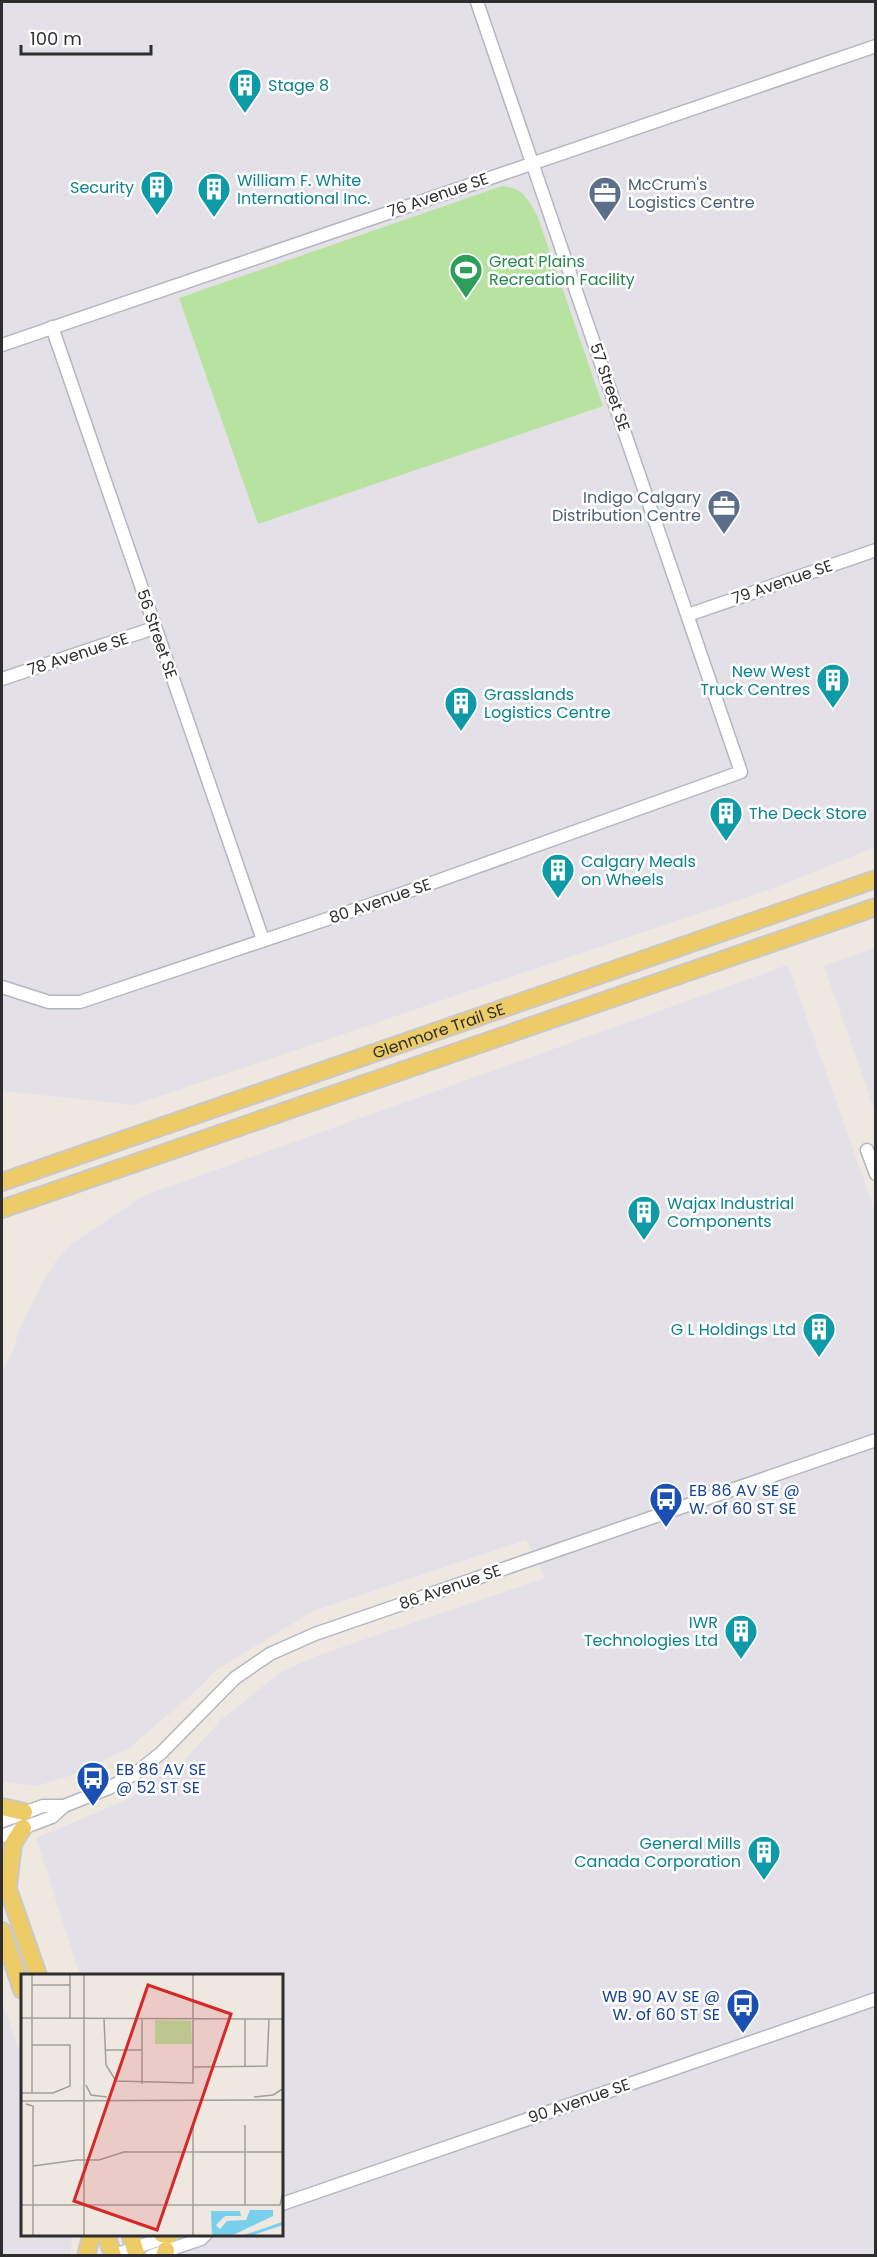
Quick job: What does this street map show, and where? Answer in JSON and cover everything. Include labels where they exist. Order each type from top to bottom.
[{"type":"main road","name":"Glenmore Trail SE","points":[[2,1182],[876,879]]},
{"type":"main road","name":"Glenmore Trail SE","points":[[2,1209],[876,907]]},
{"type":"main road","points":[[2,1173],[45,1167]]},
{"type":"main road","points":[[2,1220],[93,1185],[113,1170]]},
{"type":"main road","points":[[2,1807],[23,1820],[13,1844],[8,1890]]},
{"type":"main road","points":[[2,1872],[38,1974]]},
{"type":"main road","points":[[2,1931],[21,1987]]},
{"type":"main road","points":[[87,2256],[92,2236]]},
{"type":"main road","points":[[106,2236],[112,2256]]},
{"type":"street","name":"57 Street SE","points":[[477,2],[741,772]]},
{"type":"street","name":"76 Avenue SE","points":[[2,345],[876,46]]},
{"type":"street","name":"56 Street SE","points":[[52,327],[263,940]]},
{"type":"street","name":"79 Avenue SE","points":[[688,615],[876,550]]},
{"type":"street","name":"78 Avenue SE","points":[[2,679],[154,628]]},
{"type":"street","name":"80 Avenue SE","points":[[2,987],[14,993],[49,1002],[80,1002],[390,898],[741,772]]},
{"type":"street","points":[[867,1150],[876,1174]]},
{"type":"street","name":"86 Avenue SE","points":[[2,1821],[52,1817],[64,1806],[109,1788],[136,1773],[161,1753],[235,1678],[270,1654],[315,1634],[876,1440]]},
{"type":"street","name":"86 Avenue SE","points":[[2,1836],[23,1820]]},
{"type":"street","name":"90 Avenue SE","points":[[284,2203],[876,2000]]},
{"type":"street","points":[[112,2256],[134,2246],[164,2244],[201,2236]]},
{"type":"shaded area","points":[[2,2],[875,2],[875,847],[785,884],[134,1105],[2,1091]]},
{"type":"shaded area","points":[[876,948],[875,1112],[824,966]]},
{"type":"shaded area","points":[[788,965],[875,1211],[875,2255],[174,2255],[165,2236],[284,2236],[284,1974],[80,1974],[36,1838],[129,1799],[187,1757],[222,1719],[281,1672],[319,1655],[545,1578],[526,1540],[313,1611],[216,1670],[200,1687],[128,1749],[75,1774],[37,1786],[2,1782],[2,1369],[12,1354],[19,1330],[40,1287],[56,1261],[70,1245],[143,1196]]},
{"type":"shaded area","points":[[2,2001],[21,2056],[21,2236],[73,2236],[70,2255],[2,2255]]},
{"type":"green space","points":[[502,186],[519,191],[537,215],[603,406],[258,524],[179,298]]},
{"type":"place","name":"Stage 8","points":[[245,114]]},
{"type":"place","name":"Security","points":[[157,216]]},
{"type":"place","name":"William F. White International Inc.","points":[[214,218]]},
{"type":"place","name":"McCrum's Logistics Centre","points":[[605,222]]},
{"type":"place","name":"Great Plains Recreation Facility","points":[[466,299]]},
{"type":"place","name":"Indigo Calgary Distribution Centre","points":[[724,535]]},
{"type":"place","name":"New West Truck Centres","points":[[833,709]]},
{"type":"place","name":"Grasslands Logistics Centre","points":[[461,732]]},
{"type":"place","name":"The Deck Store","points":[[726,842]]},
{"type":"place","name":"Calgary Meals on Wheels","points":[[558,899]]},
{"type":"place","name":"Wajax Industrial Components","points":[[644,1241]]},
{"type":"place","name":"G L Holdings Ltd","points":[[819,1358]]},
{"type":"place","name":"EB 86 AV SE @ W. of 60 ST SE","points":[[666,1528]]},
{"type":"place","name":"IWR Technologies Ltd","points":[[741,1660]]},
{"type":"place","name":"EB 86 AV SE @ 52 ST SE","points":[[93,1807]]},
{"type":"place","name":"General Mills Canada Corporation","points":[[764,1881]]},
{"type":"place","name":"WB 90 AV SE @ W. of 60 ST SE","points":[[743,2034]]}]
